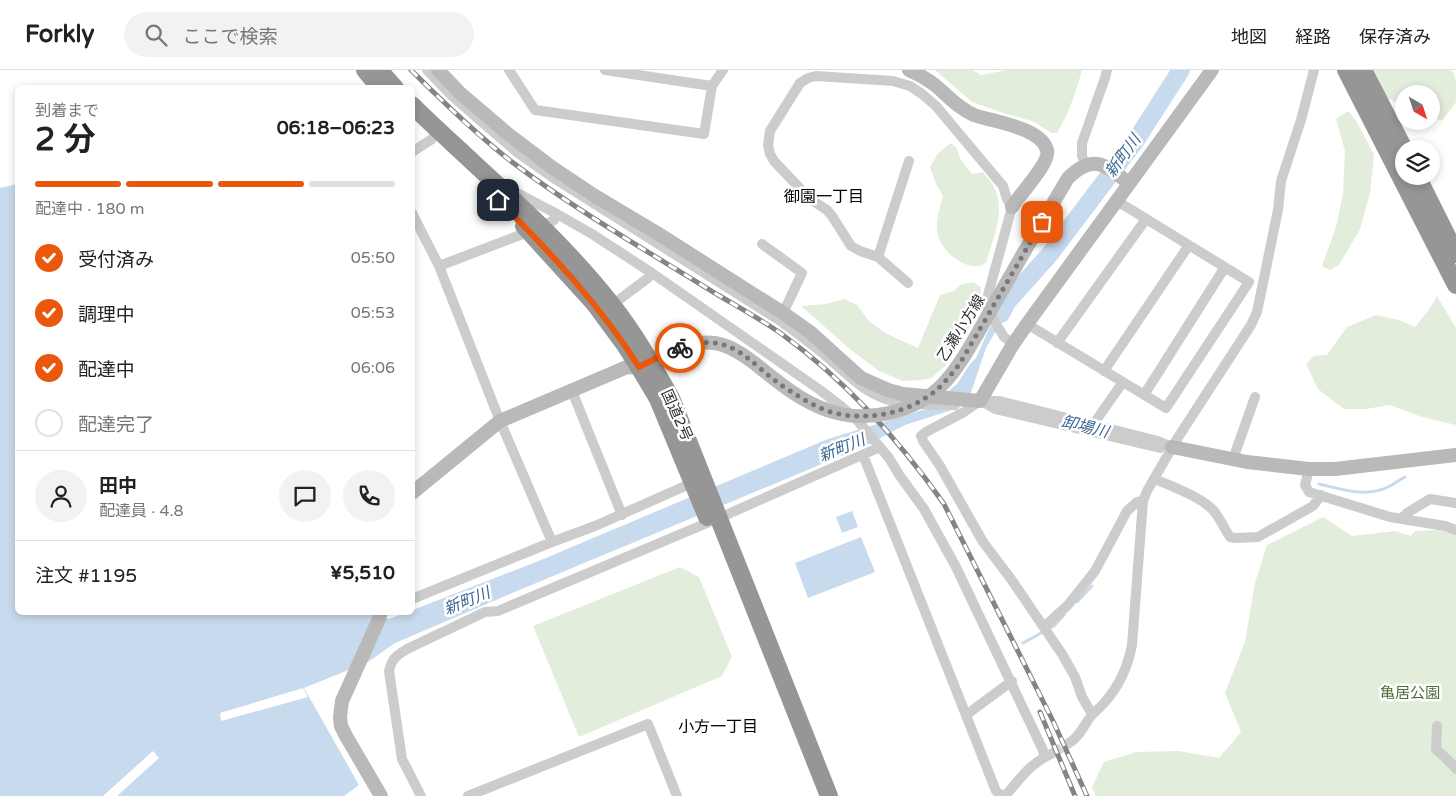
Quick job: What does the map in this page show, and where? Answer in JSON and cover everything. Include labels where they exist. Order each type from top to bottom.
[{"type":"highway","points":[[365,70],[378,85]]},
{"type":"highway","points":[[379,70],[392,85]]},
{"type":"highway","points":[[1346,70],[1395,154]]},
{"type":"highway","points":[[1363,70],[1391,123],[1395,149]]},
{"type":"highway","name":"国道2号","points":[[415,108],[498,186],[536,230],[625,344],[645,364],[672,398],[698,485],[829,796]]},
{"type":"highway","name":"国道2号","points":[[415,125],[498,200],[577,265],[612,305],[636,338],[645,364]]},
{"type":"highway","points":[[1409,185],[1456,285]]},
{"type":"highway","points":[[1422,185],[1456,254]]},
{"type":"highway","name":"国道2号","points":[[713,517],[817,796]]},
{"type":"street","points":[[426,70],[451,95],[518,153],[590,202],[779,320],[805,338],[864,389],[887,400],[902,402],[999,401],[1158,441],[1172,447],[1233,459],[1309,469],[1335,469],[1456,455]]},
{"type":"street","points":[[438,70],[460,93],[508,134],[553,168],[783,313],[810,332],[861,378],[888,390],[903,394],[934,396],[970,402],[1147,446],[1157,448],[1172,447]]},
{"type":"street","points":[[509,70],[536,110],[704,134],[712,86],[723,70]]},
{"type":"street","points":[[605,70],[712,86]]},
{"type":"street","points":[[909,70],[921,75],[964,110],[976,116],[1025,130],[1036,136],[1047,149],[1048,156],[1044,164],[1012,207],[988,295],[987,309],[1004,337],[1011,342]]},
{"type":"street","points":[[1107,70],[1082,143],[1082,156],[1086,166],[1092,163],[1103,165],[1127,182]]},
{"type":"street","points":[[1092,714],[1062,654],[983,542],[921,436],[964,412],[1011,342],[1027,324],[1117,201],[1127,182],[1212,70]]},
{"type":"street","points":[[1306,70],[1312,81]]},
{"type":"street","points":[[1069,743],[1074,740],[1092,714],[1115,690],[1130,658],[1143,501],[1147,491],[1172,447],[1258,312],[1278,210],[1281,181],[1301,120],[1314,70]]},
{"type":"street","points":[[908,283],[878,257],[851,246],[832,216],[810,198],[774,161],[770,154],[768,145],[770,131],[800,83],[816,76],[893,81],[910,86],[936,106],[1003,186],[1012,207]]},
{"type":"street","points":[[415,150],[432,140]]},
{"type":"street","points":[[878,257],[909,161]]},
{"type":"street","name":"乙瀬小方線","points":[[415,491],[500,421],[627,367],[645,364],[666,353],[693,344],[712,342],[724,344],[736,350],[785,388],[828,411],[854,416],[876,415],[897,411],[916,404],[931,395],[959,365],[1068,178],[1076,170],[1086,166]]},
{"type":"street","points":[[498,186],[515,192],[557,214],[652,273],[842,407],[857,420],[889,458],[924,508],[961,575],[1042,748],[1049,755],[1039,760],[1024,773],[1004,796],[996,791],[863,455]]},
{"type":"street","points":[[1027,324],[1166,408],[1249,282],[1117,201]]},
{"type":"street","points":[[439,266],[536,230],[554,220],[557,214]]},
{"type":"street","points":[[415,219],[439,266],[500,421],[552,542]]},
{"type":"street","points":[[1057,343],[1146,219]]},
{"type":"street","points":[[762,244],[802,273],[783,313]]},
{"type":"street","points":[[1104,371],[1189,245]]},
{"type":"street","points":[[1144,395],[1225,267]]},
{"type":"street","points":[[612,305],[652,273]]},
{"type":"street","points":[[1096,425],[1097,420],[1123,382]]},
{"type":"street","points":[[572,391],[622,515]]},
{"type":"street","points":[[1233,459],[1255,397]]},
{"type":"street","points":[[421,796],[402,759],[389,671],[391,662],[395,657],[406,649],[485,612],[498,611],[713,517],[863,455],[878,445]]},
{"type":"street","points":[[1309,469],[1305,486],[1309,492],[1390,517],[1456,530]]},
{"type":"street","points":[[1155,479],[1177,488],[1208,506],[1230,537],[1235,538],[1258,536],[1313,506],[1320,495]]},
{"type":"street","points":[[415,598],[698,485]]},
{"type":"street","points":[[1402,518],[1406,513],[1430,499],[1456,503]]},
{"type":"street","points":[[1044,627],[1068,605],[1095,571],[1127,511],[1137,502],[1143,501]]},
{"type":"street","points":[[381,615],[342,701],[340,717],[346,736],[381,796]]},
{"type":"street","points":[[966,715],[1012,681]]},
{"type":"street","points":[[468,796],[648,724],[677,796]]},
{"type":"street","points":[[1437,726],[1436,749],[1456,769]]},
{"type":"green space","points":[[935,70],[973,70],[981,75],[1007,70],[1082,70],[1065,118],[1057,133],[1052,133],[1032,121],[972,102]]},
{"type":"green space","points":[[1371,70],[1450,70],[1453,72],[1456,81],[1456,102],[1442,121],[1440,120],[1440,85],[1395,85],[1395,102],[1385,97]]},
{"type":"green space","points":[[1348,111],[1357,122],[1374,155],[1370,193],[1360,229],[1339,265],[1330,270],[1322,266],[1336,227],[1343,194],[1345,151],[1336,119]]},
{"type":"green space","points":[[951,143],[956,147],[961,160],[972,174],[983,172],[993,185],[997,195],[999,214],[995,234],[986,263],[980,266],[972,266],[958,261],[946,250],[937,231],[943,196],[930,167],[938,153]]},
{"type":"green space","points":[[973,282],[981,287],[980,310],[945,366],[931,378],[922,380],[903,381],[879,371],[851,350],[801,306],[826,304],[845,299],[857,305],[869,321],[885,333],[918,348],[940,295],[954,291],[960,285]]},
{"type":"green space","points":[[1437,296],[1456,328],[1456,425],[1422,417],[1390,405],[1366,409],[1344,409],[1318,389],[1306,364],[1314,356],[1327,355],[1347,327],[1376,315],[1399,320],[1415,327]]},
{"type":"green space","name":"亀居公園","points":[[1323,517],[1352,536],[1395,531],[1411,536],[1415,531],[1438,530],[1456,534],[1456,796],[1096,796],[1092,787],[1104,762],[1136,752],[1179,751],[1219,758],[1241,732],[1225,693],[1245,642],[1255,583],[1267,545]]},
{"type":"green space","points":[[680,567],[699,577],[732,657],[722,676],[579,737],[533,626]]},
{"type":"water","points":[[15,184],[15,615],[376,615],[389,619],[400,615],[415,615],[415,609],[541,560],[828,439],[926,409],[957,384],[976,358],[989,329],[1005,302],[1015,294],[1005,309],[1001,322],[986,348],[970,395],[952,410],[905,425],[865,446],[395,643],[368,662],[304,688],[359,785],[344,796],[0,796],[0,188]]},
{"type":"water","points":[[852,511],[858,527],[842,533],[836,517]]},
{"type":"water","points":[[861,537],[875,572],[808,598],[795,563]]},
{"type":"pier","points":[[303,688],[308,697],[221,721],[220,713]]},
{"type":"pier","points":[[153,751],[159,758],[117,796],[103,796]]},
{"type":"waterway","name":"新町川","points":[[1001,314],[1007,302],[1050,254],[1136,140],[1181,70]]},
{"type":"waterway","name":"卸場川","points":[[1319,484],[1354,492],[1371,492],[1388,487],[1405,477]]},
{"type":"waterway","points":[[1077,602],[1092,586]]},
{"type":"waterway","points":[[1023,643],[1054,626],[1064,615]]},
{"type":"tunnel","points":[[1053,753],[1069,743]]},
{"type":"railway","points":[[411,70],[460,118],[512,162],[588,214],[783,335],[828,372],[870,413],[909,457],[944,504],[1053,721],[1087,796]]},
{"type":"railway","points":[[1040,712],[1075,796]]},
{"type":"way so far","points":[[680,348],[693,344],[712,342],[724,344],[750,359],[785,388],[828,411],[854,416],[876,415],[897,411],[916,404],[931,395],[959,365],[1042,222]]},
{"type":"district","name":"御園一丁目","points":[[824,197]]},
{"type":"district","name":"小方一丁目","points":[[718,727]]},
{"type":"route","points":[[498,200],[530,232],[594,303],[625,344],[639,367],[680,348]]}]
